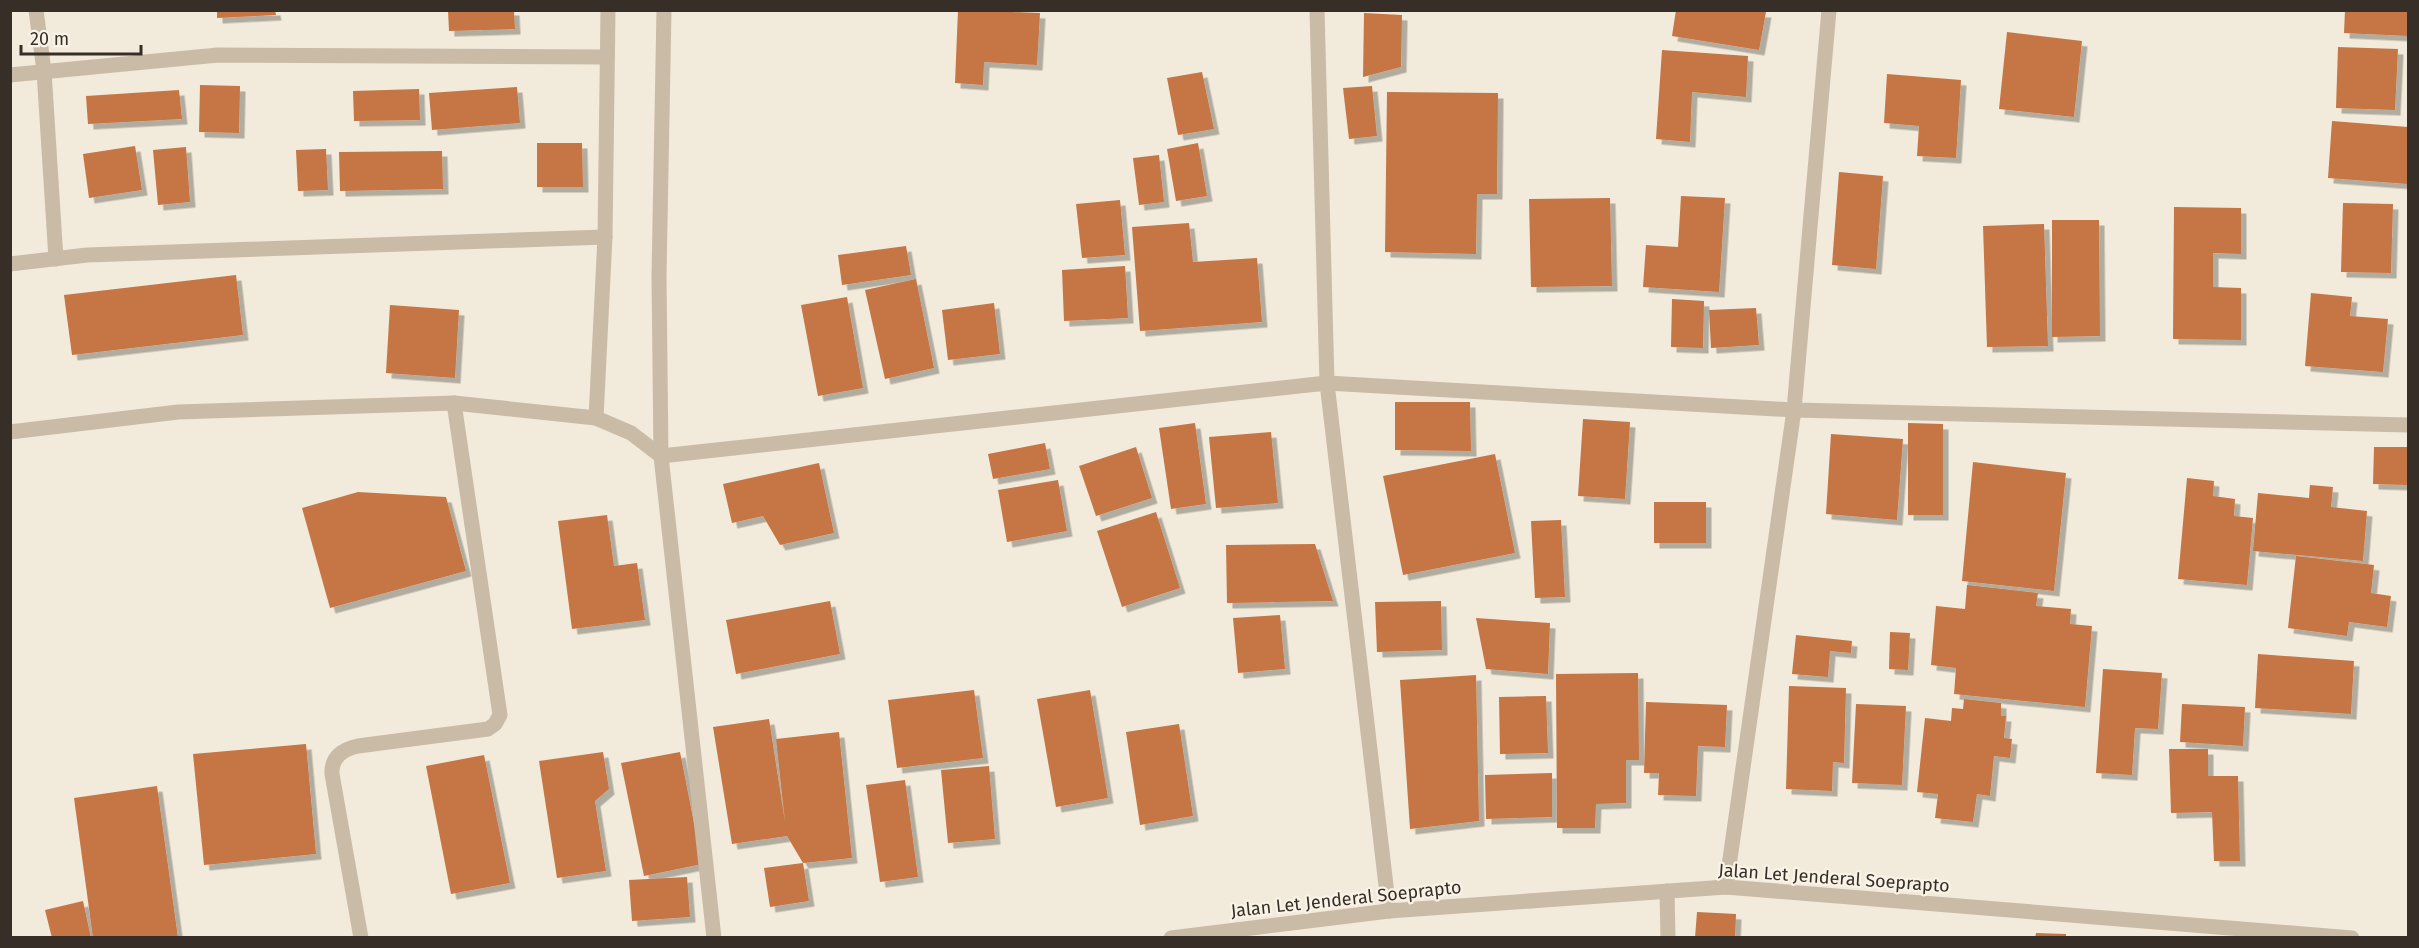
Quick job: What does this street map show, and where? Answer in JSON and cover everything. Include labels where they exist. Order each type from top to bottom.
[{"type":"street","points":[[36,10],[44,71],[56,259]]},
{"type":"street","points":[[596,418],[605,237],[608,10]]},
{"type":"street","points":[[664,10],[659,276],[661,456],[714,938]]},
{"type":"street","points":[[1317,10],[1327,383],[1389,911]]},
{"type":"street","points":[[1726,887],[1794,410],[1829,10]]},
{"type":"street","points":[[10,75],[218,55],[607,57]]},
{"type":"street","points":[[10,264],[87,255],[605,237]]},
{"type":"street","points":[[10,432],[178,412],[454,403],[596,418],[631,433],[661,456],[1327,383],[1794,410],[2409,424]]},
{"type":"street","points":[[361,938],[332,774],[335,759],[344,751],[357,746],[488,729],[495,724],[500,715],[454,403]]},
{"type":"street","name":"Jalan Let Jenderal Soeprapto","points":[[1171,938],[1389,911],[1726,887],[2352,938]]},
{"type":"street","points":[[1667,891],[1668,938]]},
{"type":"building","points":[[217,10],[275,10],[276,15],[217,18]]},
{"type":"building","points":[[448,10],[514,10],[515,29],[449,31]]},
{"type":"building","points":[[958,10],[1040,13],[1037,65],[984,62],[983,85],[955,83]]},
{"type":"building","points":[[1676,10],[1766,12],[1759,50],[1672,36]]},
{"type":"building","points":[[2345,10],[2408,10],[2408,36],[2344,33]]},
{"type":"building","points":[[1364,13],[1402,15],[1401,67],[1363,77]]},
{"type":"building","points":[[2007,32],[2082,41],[2074,117],[1999,109]]},
{"type":"building","points":[[2338,47],[2398,49],[2395,110],[2336,108]]},
{"type":"building","points":[[1662,50],[1748,56],[1746,97],[1692,92],[1690,142],[1656,139]]},
{"type":"building","points":[[1202,72],[1214,129],[1178,135],[1167,78]]},
{"type":"building","points":[[1887,74],[1961,80],[1956,158],[1917,156],[1919,126],[1884,123]]},
{"type":"building","points":[[200,85],[240,86],[239,133],[199,132]]},
{"type":"building","points":[[1372,86],[1377,136],[1349,139],[1343,88]]},
{"type":"building","points":[[517,87],[520,123],[432,130],[429,93]]},
{"type":"building","points":[[419,89],[420,120],[354,121],[353,91]]},
{"type":"building","points":[[179,90],[182,119],[88,124],[86,96]]},
{"type":"building","points":[[1387,92],[1498,93],[1497,194],[1477,194],[1476,254],[1385,252]]},
{"type":"building","points":[[2332,121],[2408,127],[2408,184],[2328,178]]},
{"type":"building","points":[[537,143],[582,143],[583,187],[537,187]]},
{"type":"building","points":[[1198,143],[1207,196],[1176,201],[1167,149]]},
{"type":"building","points":[[135,146],[142,190],[89,198],[83,154]]},
{"type":"building","points":[[186,147],[190,202],[158,205],[153,150]]},
{"type":"building","points":[[326,149],[328,190],[298,191],[296,150]]},
{"type":"building","points":[[442,151],[443,189],[340,191],[339,152]]},
{"type":"building","points":[[1159,155],[1164,202],[1139,205],[1133,158]]},
{"type":"building","points":[[1839,172],[1883,176],[1876,269],[1832,265]]},
{"type":"building","points":[[1681,196],[1725,198],[1719,292],[1643,287],[1646,245],[1678,247]]},
{"type":"building","points":[[1610,198],[1612,286],[1531,287],[1529,199]]},
{"type":"building","points":[[1120,200],[1125,255],[1082,258],[1076,204]]},
{"type":"building","points":[[2343,203],[2393,204],[2391,273],[2341,272]]},
{"type":"building","points":[[2174,207],[2241,208],[2241,254],[2213,253],[2213,287],[2241,288],[2241,340],[2173,339]]},
{"type":"building","points":[[2052,220],[2099,220],[2100,336],[2052,337]]},
{"type":"building","points":[[1189,223],[1193,262],[1257,258],[1262,322],[1140,331],[1132,227]]},
{"type":"building","points":[[2044,224],[2048,346],[1987,347],[1983,226]]},
{"type":"building","points":[[906,246],[911,275],[842,285],[838,255]]},
{"type":"building","points":[[1125,266],[1128,318],[1064,321],[1062,270]]},
{"type":"building","points":[[236,275],[243,335],[72,355],[64,295]]},
{"type":"building","points":[[916,279],[934,368],[885,379],[865,290]]},
{"type":"building","points":[[2311,293],[2352,297],[2350,316],[2388,319],[2383,372],[2305,366]]},
{"type":"building","points":[[847,297],[863,388],[818,396],[801,305]]},
{"type":"building","points":[[1672,299],[1704,301],[1703,348],[1671,347]]},
{"type":"building","points":[[994,303],[1000,354],[948,360],[942,310]]},
{"type":"building","points":[[390,305],[459,310],[455,378],[386,373]]},
{"type":"building","points":[[1756,308],[1759,345],[1711,348],[1709,310]]},
{"type":"building","points":[[1395,402],[1470,402],[1471,451],[1395,450]]},
{"type":"building","points":[[1583,419],[1630,422],[1625,499],[1578,496]]},
{"type":"building","points":[[1195,423],[1206,504],[1171,509],[1159,428]]},
{"type":"building","points":[[1908,423],[1943,424],[1943,515],[1908,515]]},
{"type":"building","points":[[1271,432],[1278,503],[1216,508],[1209,437]]},
{"type":"building","points":[[1831,434],[1903,439],[1897,520],[1826,514]]},
{"type":"building","points":[[1045,443],[1050,469],[993,479],[988,454]]},
{"type":"building","points":[[1136,447],[1152,498],[1096,516],[1079,466]]},
{"type":"building","points":[[2374,447],[2408,447],[2408,485],[2373,484]]},
{"type":"building","points":[[1495,454],[1515,553],[1403,575],[1383,476]]},
{"type":"building","points":[[1973,462],[2066,473],[2054,591],[1962,581]]},
{"type":"building","points":[[819,463],[834,533],[780,545],[763,516],[732,523],[723,484]]},
{"type":"building","points":[[2187,478],[2214,481],[2213,496],[2235,499],[2234,516],[2253,518],[2247,585],[2178,579]]},
{"type":"building","points":[[1058,480],[1067,531],[1007,542],[998,490]]},
{"type":"building","points":[[2310,485],[2333,487],[2331,507],[2367,511],[2363,561],[2253,551],[2258,493],[2309,498]]},
{"type":"building","points":[[358,492],[446,497],[466,571],[330,608],[302,508]]},
{"type":"building","points":[[1654,502],[1706,502],[1706,543],[1654,543]]},
{"type":"building","points":[[1156,512],[1180,588],[1122,607],[1097,531]]},
{"type":"building","points":[[607,515],[614,566],[637,563],[645,620],[572,629],[558,521]]},
{"type":"building","points":[[1561,520],[1565,597],[1535,598],[1531,521]]},
{"type":"building","points":[[1315,544],[1333,601],[1227,603],[1226,545]]},
{"type":"building","points":[[2296,556],[2374,565],[2371,593],[2391,596],[2387,627],[2349,622],[2347,636],[2288,628]]},
{"type":"building","points":[[1967,585],[2038,593],[2036,606],[2071,609],[2070,624],[2092,626],[2085,707],[1954,694],[1956,668],[1931,665],[1936,606],[1965,609]]},
{"type":"building","points":[[830,601],[840,654],[736,674],[726,620]]},
{"type":"building","points":[[1441,601],[1442,650],[1377,652],[1375,602]]},
{"type":"building","points":[[1280,615],[1285,669],[1238,673],[1233,618]]},
{"type":"building","points":[[1476,618],[1550,623],[1548,674],[1486,669]]},
{"type":"building","points":[[1890,632],[1910,633],[1908,670],[1889,669]]},
{"type":"building","points":[[1796,635],[1852,641],[1851,653],[1830,651],[1828,677],[1792,674]]},
{"type":"building","points":[[2258,654],[2354,661],[2351,714],[2255,708]]},
{"type":"building","points":[[2103,669],[2162,673],[2158,729],[2135,728],[2132,775],[2096,773]]},
{"type":"building","points":[[1638,673],[1639,760],[1626,760],[1626,803],[1596,804],[1595,828],[1557,828],[1556,674]]},
{"type":"building","points":[[1476,675],[1479,821],[1410,829],[1400,680]]},
{"type":"building","points":[[1789,686],[1846,688],[1844,763],[1833,762],[1832,791],[1786,789]]},
{"type":"building","points":[[974,690],[983,758],[897,768],[888,700]]},
{"type":"building","points":[[1090,690],[1108,798],[1056,807],[1037,699]]},
{"type":"building","points":[[1546,696],[1548,753],[1500,754],[1499,697]]},
{"type":"building","points":[[1964,699],[2001,703],[2001,716],[2006,716],[2004,738],[2012,739],[2010,758],[1994,756],[1990,796],[1977,794],[1973,822],[1935,818],[1938,794],[1917,792],[1925,718],[1951,721],[1952,708],[1963,709]]},
{"type":"building","points":[[1646,702],[1727,705],[1725,747],[1698,746],[1696,796],[1658,795],[1659,773],[1644,773]]},
{"type":"building","points":[[1856,704],[1906,706],[1902,785],[1852,783]]},
{"type":"building","points":[[2182,704],[2245,707],[2243,746],[2180,742]]},
{"type":"building","points":[[769,719],[785,822],[776,739],[839,732],[852,858],[803,863],[787,836],[732,844],[713,727]]},
{"type":"building","points":[[1179,724],[1193,816],[1140,825],[1126,732]]},
{"type":"building","points":[[306,744],[316,854],[204,865],[193,754]]},
{"type":"building","points":[[2169,749],[2208,749],[2208,776],[2238,776],[2240,861],[2214,861],[2212,812],[2171,813]]},
{"type":"building","points":[[603,752],[609,789],[595,801],[606,871],[557,878],[539,761]]},
{"type":"building","points":[[680,752],[702,864],[644,876],[621,763]]},
{"type":"building","points":[[484,755],[510,883],[451,894],[426,766]]},
{"type":"building","points":[[989,766],[995,839],[948,843],[941,770]]},
{"type":"building","points":[[1552,773],[1552,817],[1486,819],[1485,775]]},
{"type":"building","points":[[905,780],[918,877],[880,882],[866,785]]},
{"type":"building","points":[[157,786],[178,938],[93,938],[74,798]]},
{"type":"building","points":[[803,863],[809,901],[770,907],[764,868]]},
{"type":"building","points":[[687,877],[690,917],[632,921],[629,880]]},
{"type":"building","points":[[83,901],[91,938],[52,938],[45,910]]},
{"type":"building","points":[[1697,912],[1736,914],[1735,938],[1695,938]]},
{"type":"building","points":[[2036,933],[2066,934],[2066,938],[2035,938]]}]
